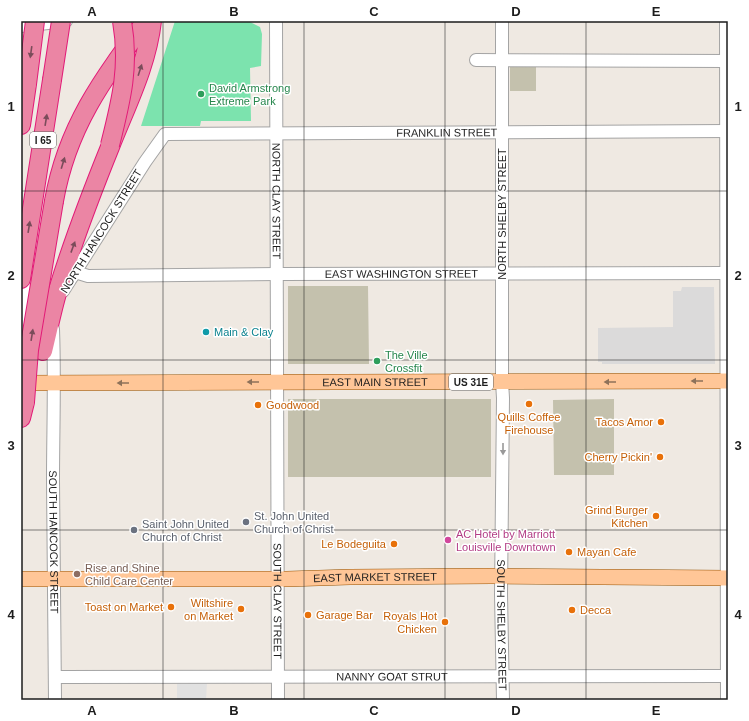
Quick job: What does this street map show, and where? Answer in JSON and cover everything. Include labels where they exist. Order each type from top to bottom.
[{"type":"highway","name":"I 65","points":[[21,125],[35,21]]},
{"type":"highway","name":"I 65","points":[[21,279],[61,21]]},
{"type":"highway","points":[[110,145],[122,97],[125,78],[125,45],[122,21]]},
{"type":"highway","points":[[23,410],[29,350],[54,201],[62,165],[79,122],[93,95],[146,21]]},
{"type":"highway","points":[[23,410],[43,351],[58,291],[68,261],[110,145],[138,77],[147,49],[152,21]]},
{"type":"main road","name":"EAST MAIN STREET","points":[[21,383],[728,381]]},
{"type":"main road","name":"EAST MARKET STREET","points":[[21,580],[502,576],[728,578]]},
{"type":"street","points":[[21,26],[66,21]]},
{"type":"street","name":"NORTH CLAY STREET","points":[[276,21],[278,274],[277,382]]},
{"type":"street","name":"NORTH SHELBY STREET","points":[[502,21],[502,382]]},
{"type":"street","points":[[726,21],[728,381],[727,700]]},
{"type":"street","points":[[476,60],[727,61]]},
{"type":"street","name":"FRANKLIN STREET","points":[[165,134],[727,130]]},
{"type":"street","name":"NORTH HANCOCK STREET","points":[[55,383],[54,311],[65,286],[76,272],[145,162],[165,134]]},
{"type":"street","name":"EAST WASHINGTON STREET","points":[[76,272],[88,276],[727,273]]},
{"type":"street","name":"SOUTH CLAY STREET","points":[[277,382],[278,700]]},
{"type":"street","name":"SOUTH SHELBY STREET","points":[[502,382],[504,398],[502,576],[504,700]]},
{"type":"street","name":"SOUTH HANCOCK STREET","points":[[55,383],[53,480],[55,700]]},
{"type":"street","name":"NANNY GOAT STRUT","points":[[55,677],[727,676]]},
{"type":"shaded area","points":[[510,63],[536,64],[536,91],[510,91]]},
{"type":"shaded area","points":[[288,286],[368,286],[369,364],[288,364]]},
{"type":"shaded area","points":[[682,287],[714,287],[715,364],[602,364],[602,362],[598,362],[598,328],[673,327],[673,291],[681,291]]},
{"type":"shaded area","points":[[288,399],[491,399],[491,477],[288,477]]},
{"type":"shaded area","points":[[614,399],[614,475],[554,475],[553,400]]},
{"type":"shaded area","points":[[177,683],[207,683],[206,700],[177,700]]},
{"type":"green space","name":"David Armstrong Extreme Park","points":[[175,21],[248,21],[260,27],[262,34],[261,66],[250,68],[251,121],[201,121],[200,126],[141,126]]},
{"type":"pier","points":[[24,200],[43,200],[21,342],[21,218]]},
{"type":"place","name":"David Armstrong Extreme Park","points":[[201,94]]},
{"type":"place","name":"Main & Clay","points":[[206,332]]},
{"type":"place","name":"The Ville Crossfit","points":[[377,361]]},
{"type":"place","name":"Quills Coffee Firehouse","points":[[529,404]]},
{"type":"place","name":"Goodwood","points":[[258,405]]},
{"type":"place","name":"Tacos Amor","points":[[661,422]]},
{"type":"place","name":"Cherry Pickin'","points":[[660,457]]},
{"type":"place","name":"Grind Burger Kitchen","points":[[656,516]]},
{"type":"place","name":"St. John United Church of Christ","points":[[246,522]]},
{"type":"place","name":"Saint John United Church of Christ","points":[[134,530]]},
{"type":"place","name":"AC Hotel by Marriott Louisville Downtown","points":[[448,540]]},
{"type":"place","name":"Le Bodeguita","points":[[394,544]]},
{"type":"place","name":"Mayan Cafe","points":[[569,552]]},
{"type":"place","name":"Rise and Shine Child Care Center","points":[[77,574]]},
{"type":"place","name":"Toast on Market","points":[[171,607]]},
{"type":"place","name":"Wiltshire on Market","points":[[241,609]]},
{"type":"place","name":"Decca","points":[[572,610]]},
{"type":"place","name":"Garage Bar","points":[[308,615]]},
{"type":"place","name":"Royals Hot Chicken","points":[[445,622]]}]
